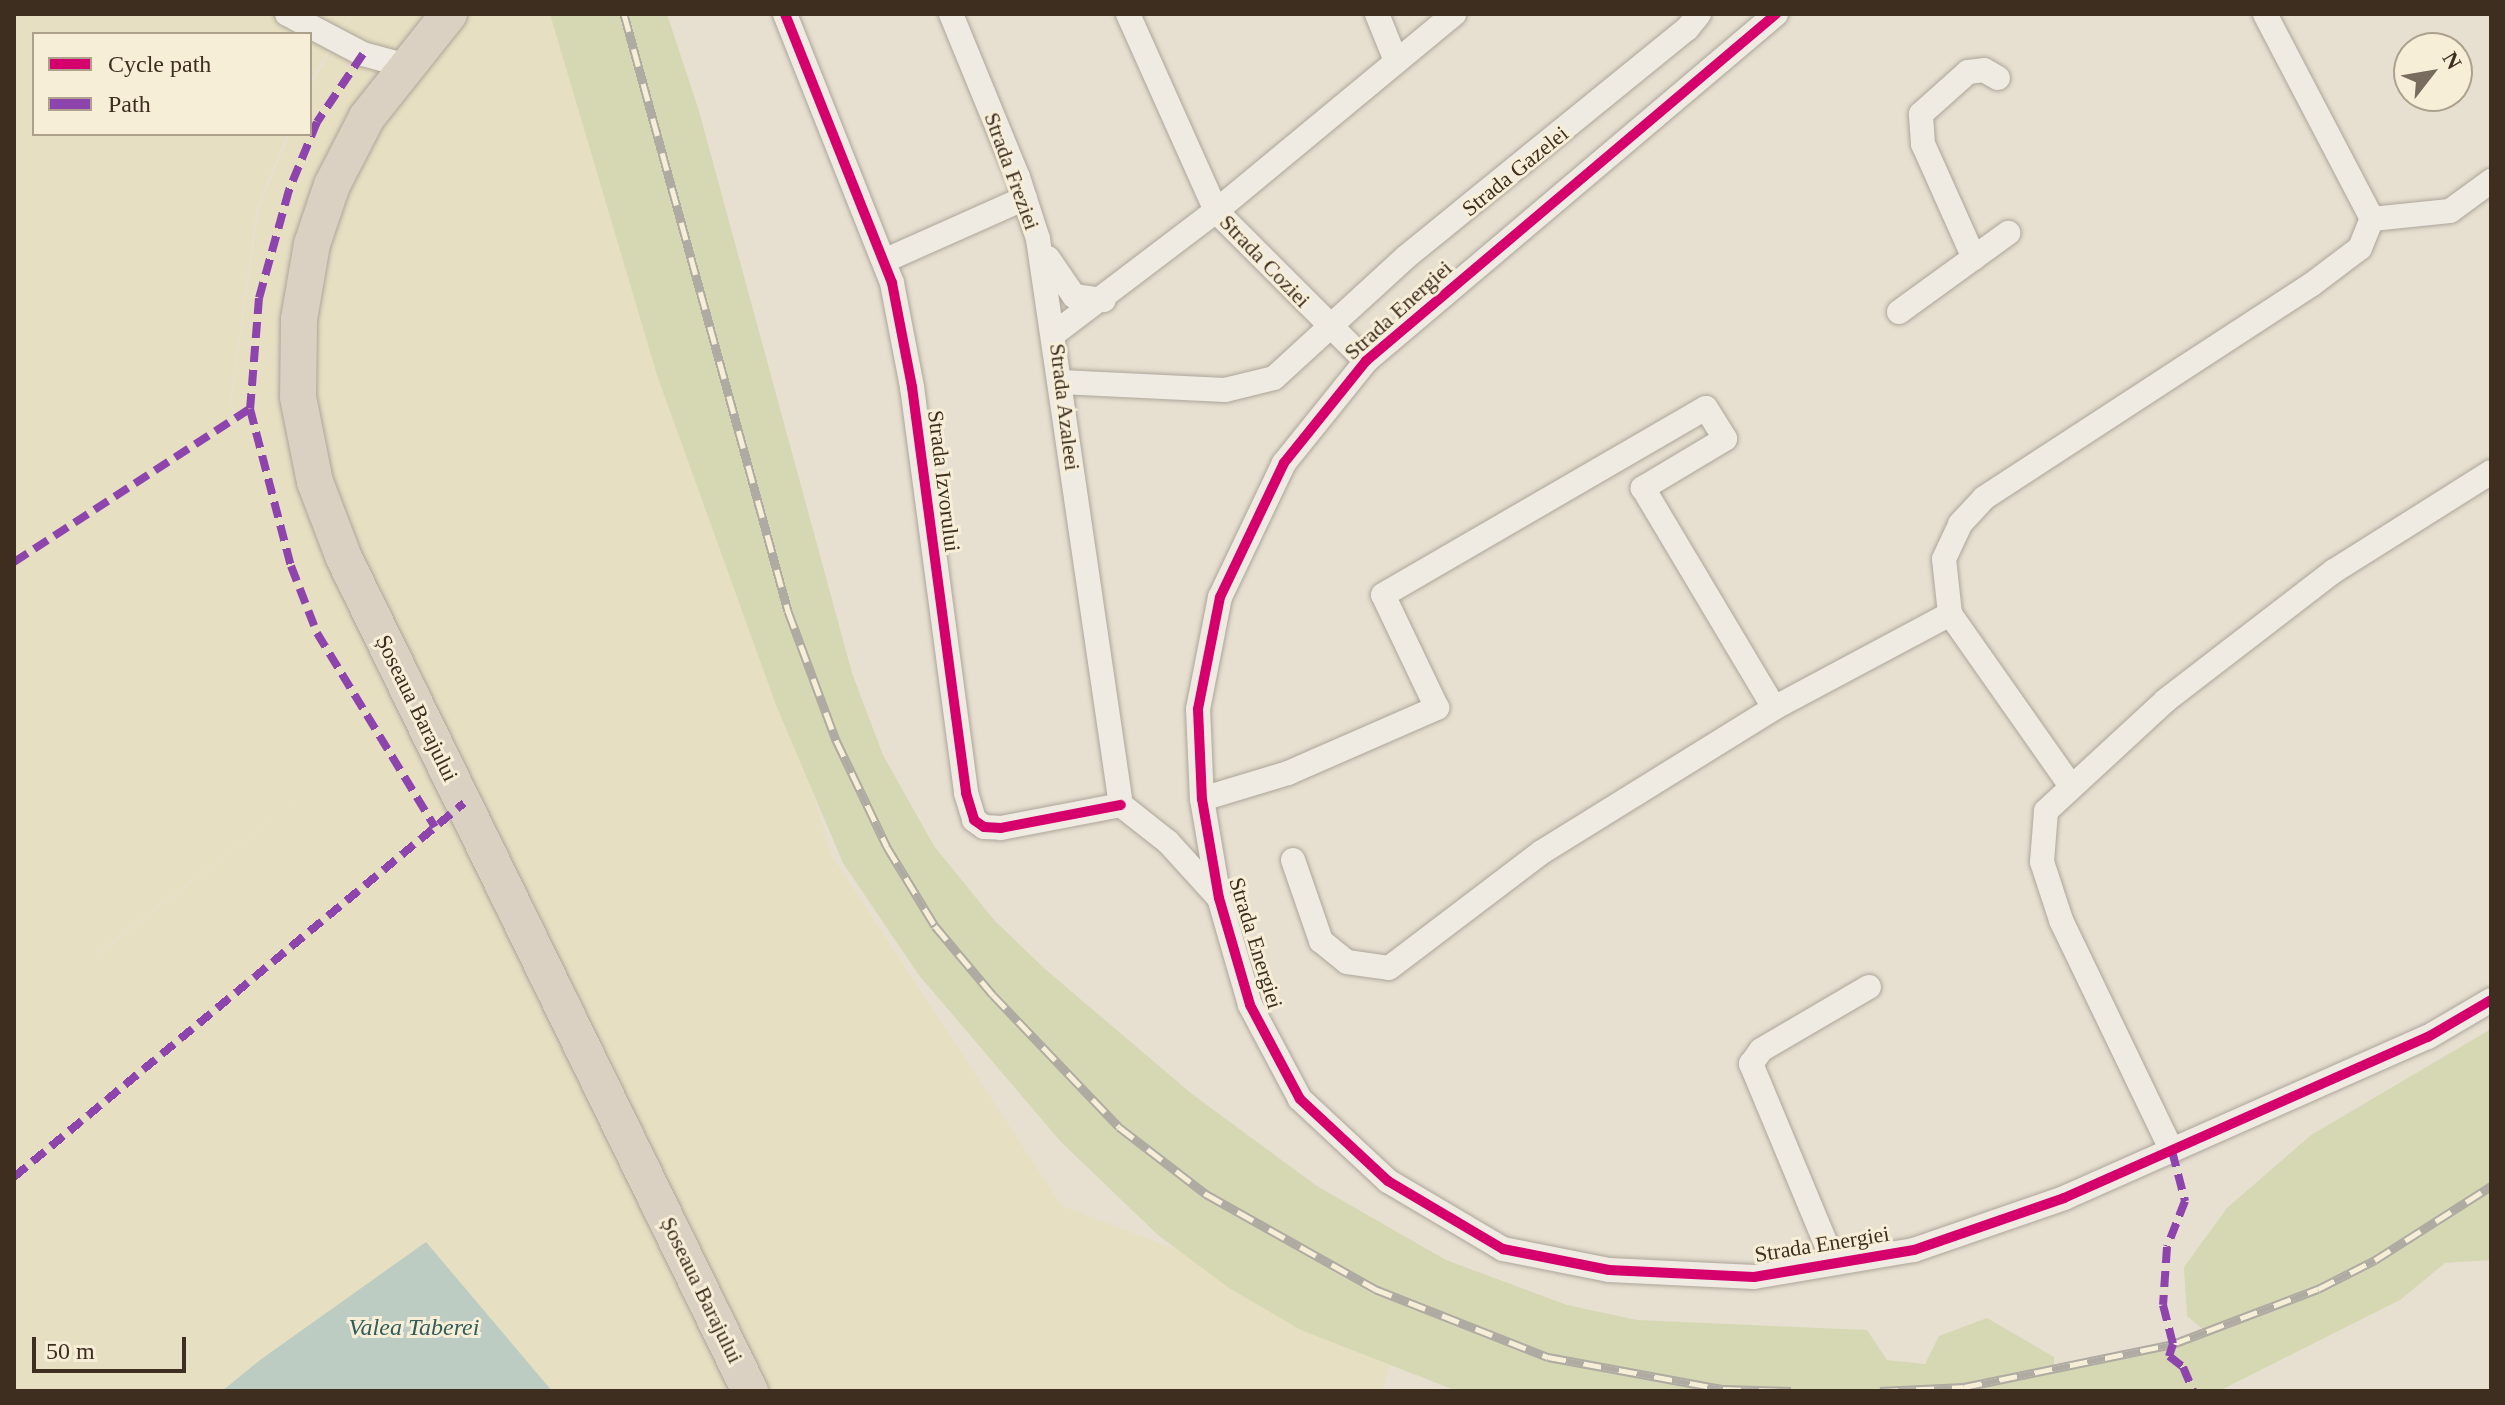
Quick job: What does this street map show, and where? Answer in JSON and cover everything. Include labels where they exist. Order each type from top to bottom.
[{"type":"highway","name":"Șoseaua Barajului","points":[[449,14],[403,65],[367,117],[332,185],[312,244],[299,319],[298,397],[315,482],[344,558],[750,1391]]},
{"type":"street","points":[[287,14],[363,54],[403,65]]},
{"type":"street","name":"Strada Izvorului","points":[[785,14],[886,260],[912,387],[964,779],[974,820],[984,827],[1001,828],[1121,805]]},
{"type":"street","name":"Strada Freziei","points":[[951,14],[1025,198],[1038,239],[1055,333]]},
{"type":"street","name":"Strada Coziei","points":[[1128,14],[1216,211],[1366,361]]},
{"type":"street","points":[[1377,14],[1396,61]]},
{"type":"street","name":"Strada Azaleei","points":[[1121,805],[1055,333],[1104,300],[1216,211],[1454,14]]},
{"type":"street","name":"Strada Gazelei","points":[[1061,382],[1245,389],[1286,370],[1329,326],[1699,14]]},
{"type":"street","name":"Strada Energiei","points":[[1776,14],[1366,361],[1284,463],[1220,597],[1198,709],[1202,799],[1219,898],[1250,1005],[1300,1099],[1388,1181],[1503,1249],[1609,1270],[1754,1277],[1914,1250],[2064,1198],[2428,1037],[2491,1000]]},
{"type":"street","points":[[2265,14],[2372,219]]},
{"type":"street","points":[[1974,258],[1923,144],[1921,114],[1968,72],[1984,70],[1998,78]]},
{"type":"street","points":[[2372,219],[2450,211],[2491,181]]},
{"type":"street","points":[[886,260],[1025,198]]},
{"type":"street","points":[[2070,785],[1950,614],[1944,559],[1960,524],[1984,498],[2311,285],[2360,248],[2372,219]]},
{"type":"street","points":[[1899,312],[2008,233]]},
{"type":"street","points":[[1038,239],[1065,288],[1083,300],[1104,300]]},
{"type":"street","points":[[1202,799],[1288,773],[1437,708],[1383,595],[1706,408],[1725,439],[1643,488],[1774,708]]},
{"type":"street","points":[[2172,1151],[2061,920],[2042,862],[2046,811],[2070,785],[2165,701],[2334,571],[2491,472]]},
{"type":"street","points":[[1293,860],[1321,941],[1347,962],[1389,968],[1542,852],[1774,708],[1950,614]]},
{"type":"street","points":[[1121,805],[1168,842],[1219,898]]},
{"type":"street","points":[[1834,1263],[1751,1064],[1761,1050],[1869,987]]},
{"type":"shaded area","points":[[14,14],[350,14],[312,78],[312,32],[32,32],[32,136],[286,136],[257,207],[230,402],[242,439],[231,402],[259,207],[289,136],[312,136],[312,84],[352,14],[574,14],[832,856],[1062,1206],[1399,1334],[1382,1391],[14,1391]],"holes":[[[365,747],[96,956],[164,1057],[95,955]]]},
{"type":"green space","points":[[550,14],[667,14],[699,111],[852,673],[883,755],[934,846],[995,921],[1045,969],[1192,1094],[1317,1186],[1446,1260],[1567,1305],[1637,1320],[1867,1330],[1887,1360],[1925,1364],[1939,1336],[1987,1318],[2054,1357],[2054,1371],[2206,1332],[2187,1316],[2184,1267],[2227,1208],[2311,1135],[2491,1029],[2491,1260],[2445,1263],[2400,1300],[2219,1391],[1457,1391],[1301,1330],[1229,1288],[1158,1235],[1061,1142],[918,974],[843,863],[776,705],[657,375]]},
{"type":"water","name":"Valea Taberei","points":[[426,1242],[552,1391],[222,1391],[260,1360]]},
{"type":"railway","points":[[624,14],[788,611],[836,740],[887,847],[935,926],[993,995],[1119,1127],[1206,1194],[1375,1289],[1548,1357],[1723,1389],[1791,1391]]},
{"type":"railway","points":[[1880,1391],[1964,1387],[2173,1344],[2318,1289],[2375,1260],[2491,1186]]},
{"type":"marked path","points":[[312,134],[363,54]]},
{"type":"marked path","points":[[311,136],[289,190],[259,298],[250,409],[291,566],[317,633],[435,827]]},
{"type":"marked path","points":[[14,562],[250,409]]},
{"type":"marked path","points":[[14,1177],[464,803]]},
{"type":"marked path","points":[[2172,1151],[2185,1201],[2167,1247],[2163,1305],[2173,1344],[2169,1356],[2183,1367],[2193,1391]]},
{"type":"cycle path","points":[[785,14],[892,283],[912,387],[966,793],[974,820],[984,827],[1001,828],[1121,805]]},
{"type":"cycle path","points":[[1776,14],[1366,361],[1284,463],[1220,597],[1198,709],[1202,799],[1219,898],[1250,1005],[1300,1099],[1388,1181],[1503,1249],[1609,1270],[1754,1277],[1914,1250],[2064,1198],[2428,1037],[2491,1000]]}]
